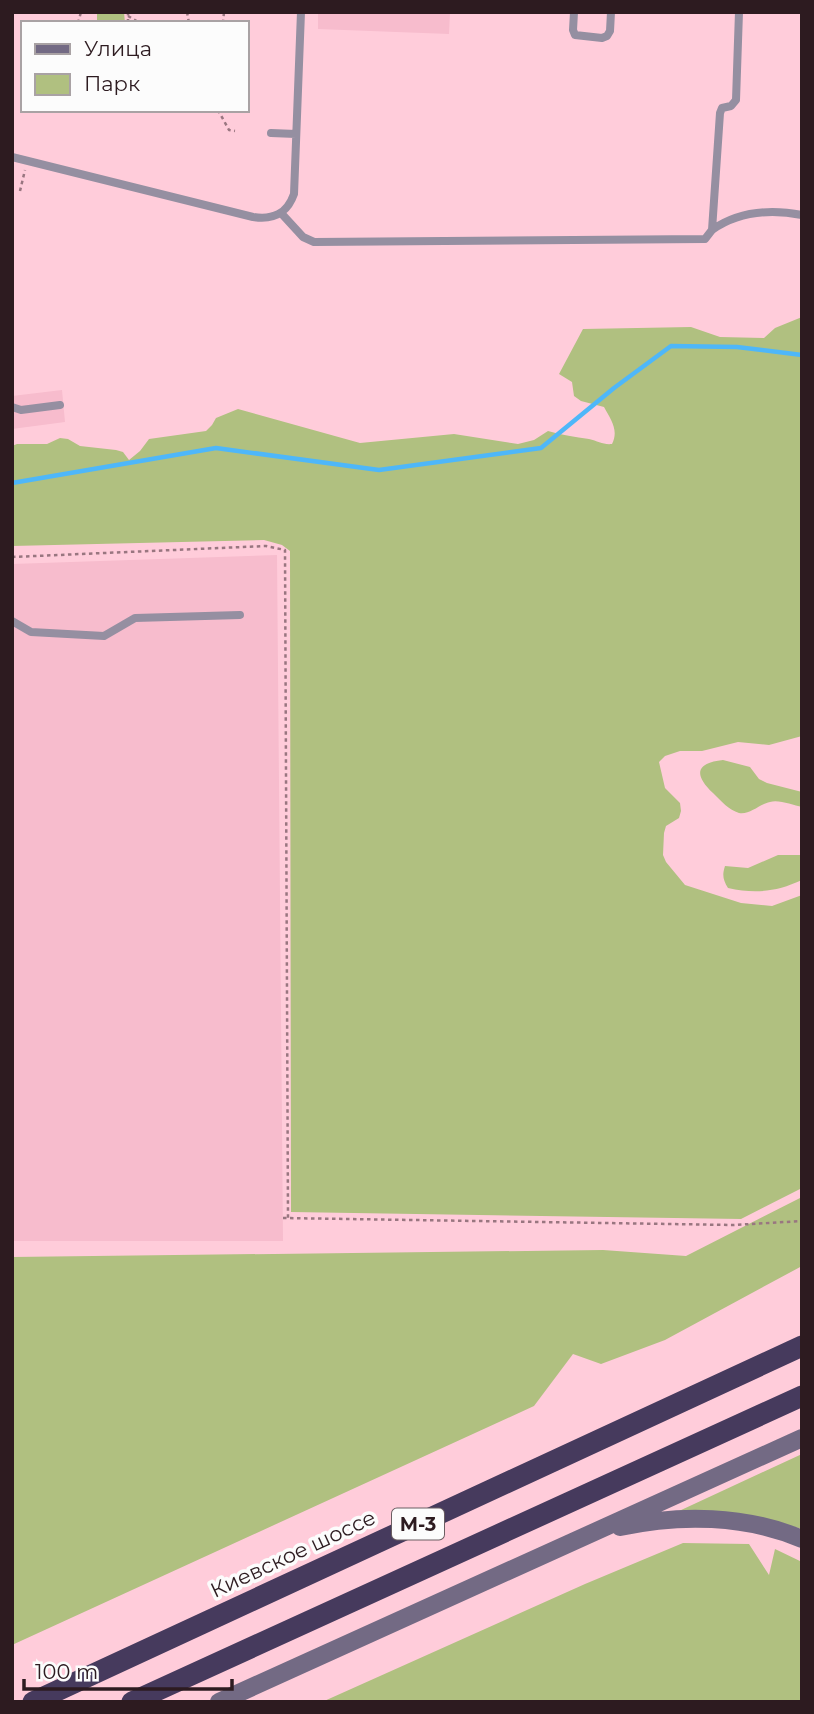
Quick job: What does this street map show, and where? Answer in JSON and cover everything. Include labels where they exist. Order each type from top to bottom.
[{"type":"highway","name":"Киевское шоссе","points":[[33,1702],[802,1346]]},
{"type":"highway","name":"М-3","points":[[132,1702],[802,1396]]},
{"type":"main road","points":[[219,1702],[802,1438]]},
{"type":"main road","points":[[576,1539],[622,1526],[661,1519],[698,1518],[746,1522],[802,1539]]},
{"type":"lane","points":[[12,157],[253,217],[265,219],[281,214],[294,194],[301,12]]},
{"type":"lane","points":[[574,12],[573,30],[576,35],[602,37],[607,36],[610,31],[611,12]]},
{"type":"lane","points":[[281,214],[303,237],[314,242],[702,240],[709,237],[712,230],[720,113],[722,108],[731,106],[736,100],[739,12]]},
{"type":"lane","points":[[271,133],[296,134]]},
{"type":"lane","points":[[712,230],[731,219],[752,213],[777,211],[802,215]]},
{"type":"lane","points":[[12,407],[21,410],[60,405]]},
{"type":"lane","points":[[12,621],[31,632],[104,636],[135,618],[240,615]]},
{"type":"path","points":[[219,112],[228,128],[235,131]]},
{"type":"path","points":[[19,168],[25,170],[20,191]]},
{"type":"path","points":[[12,557],[266,546],[285,550],[286,1218],[734,1226],[802,1221]]},
{"type":"shaded area","points":[[318,12],[450,12],[449,34],[318,29]]},
{"type":"shaded area","points":[[62,390],[65,422],[12,429],[12,396]]},
{"type":"shaded area","points":[[277,555],[283,1241],[12,1241],[12,564]]},
{"type":"green space","points":[[97,12],[124,12],[125,21],[97,21]]},
{"type":"green space","points":[[802,317],[802,736],[769,745],[738,742],[702,751],[680,751],[665,756],[659,762],[665,788],[680,803],[681,811],[679,818],[666,826],[663,855],[685,885],[741,903],[772,906],[802,895],[802,1188],[741,1219],[291,1212],[290,551],[282,545],[264,540],[12,546],[12,446],[47,444],[60,438],[80,446],[123,452],[129,460],[149,439],[206,431],[216,418],[238,409],[360,443],[454,434],[518,444],[534,440],[548,431],[612,444],[614,430],[604,407],[581,401],[574,396],[572,382],[559,374],[583,329],[691,327],[720,337],[764,338],[775,328]]},
{"type":"green space","points":[[723,760],[750,767],[759,779],[767,783],[802,792],[802,807],[773,801],[747,812],[732,810],[707,787],[700,775],[700,771],[707,764]]},
{"type":"green space","points":[[778,855],[802,855],[802,880],[765,891],[728,888],[724,877],[725,866],[748,868]]},
{"type":"green space","points":[[802,1197],[802,1266],[665,1340],[601,1364],[573,1354],[534,1406],[12,1645],[12,1257],[603,1250],[686,1256]]},
{"type":"green space","points":[[802,1454],[802,1529],[755,1516],[679,1511]]},
{"type":"green space","points":[[683,1543],[749,1544],[769,1575],[775,1549],[802,1562],[802,1702],[322,1702],[585,1584]]},
{"type":"waterway","points":[[12,483],[216,448],[379,470],[541,448],[614,388],[671,346],[737,347],[802,355]]}]
